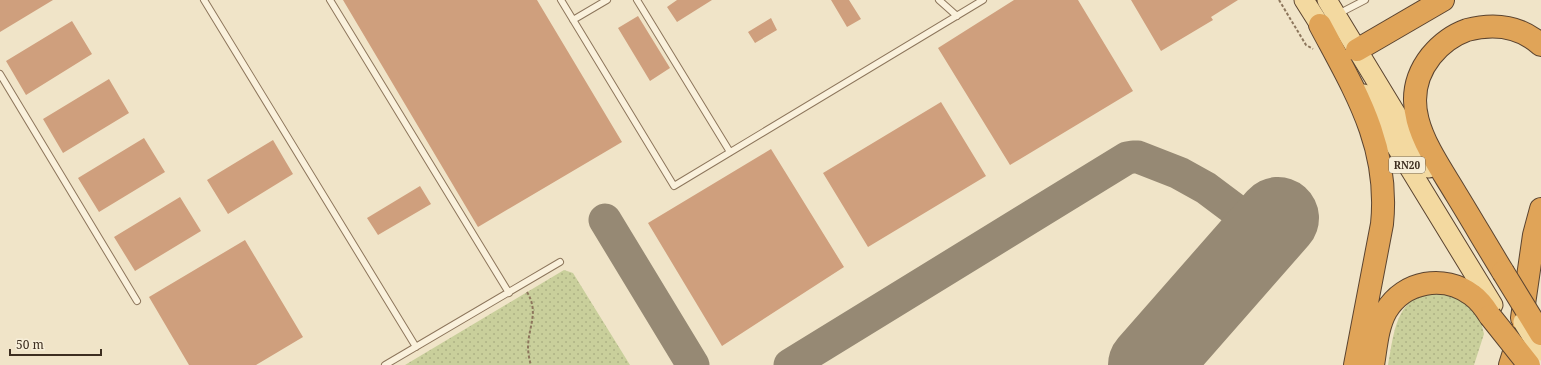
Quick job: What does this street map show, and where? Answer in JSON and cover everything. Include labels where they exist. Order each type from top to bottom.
[{"type":"highway","points":[[1357,50],[1443,0]]},
{"type":"highway","points":[[1328,13],[1366,115],[1375,143],[1381,176],[1383,208],[1382,224],[1355,365]]},
{"type":"highway","points":[[1527,333],[1501,277],[1426,144],[1417,118],[1415,105],[1416,90],[1420,75],[1427,62],[1436,50],[1448,40],[1463,32],[1484,27],[1506,27],[1535,39],[1541,45]]},
{"type":"highway","points":[[1503,365],[1527,333],[1534,236],[1541,209]]},
{"type":"highway","points":[[1510,365],[1527,333],[1541,256]]},
{"type":"highway","points":[[1373,365],[1381,324],[1385,312],[1393,301],[1402,293],[1414,286],[1425,283],[1449,284],[1459,287],[1492,310],[1530,365]]},
{"type":"main road","name":"RN20","points":[[1304,0],[1328,13],[1357,50],[1501,277],[1541,351]]},
{"type":"main road","name":"RN20","points":[[1328,13],[1492,310]]},
{"type":"lane","points":[[204,0],[416,347]]},
{"type":"lane","points":[[330,0],[509,293]]},
{"type":"lane","points":[[561,0],[674,186],[983,0]]},
{"type":"lane","points":[[573,20],[607,0]]},
{"type":"lane","points":[[637,0],[730,152]]},
{"type":"lane","points":[[939,0],[957,16]]},
{"type":"lane","points":[[1328,13],[1365,0]]},
{"type":"lane","points":[[0,74],[137,301]]},
{"type":"lane","points":[[385,365],[560,262]]},
{"type":"path","points":[[522,284],[533,305],[534,314],[528,346],[531,365]]},
{"type":"green space","points":[[564,270],[573,273],[630,365],[405,365]]},
{"type":"green space","points":[[1443,291],[1468,302],[1480,318],[1484,334],[1474,365],[1388,365],[1396,325],[1400,315],[1413,300],[1422,295]]},
{"type":"building","points":[[0,0],[53,0],[0,32]]},
{"type":"building","points":[[343,0],[537,0],[622,142],[478,227]]},
{"type":"building","points":[[677,0],[712,0],[677,22],[667,7]]},
{"type":"building","points":[[831,0],[849,0],[861,19],[847,27]]},
{"type":"building","points":[[1014,0],[1078,0],[1133,91],[1010,165],[938,48]]},
{"type":"building","points":[[1131,0],[1238,0],[1211,17],[1213,20],[1161,51]]},
{"type":"building","points":[[638,16],[670,68],[650,81],[618,28]]},
{"type":"building","points":[[771,18],[777,30],[755,43],[748,32]]},
{"type":"building","points":[[72,21],[92,54],[26,95],[6,61]]},
{"type":"building","points":[[109,79],[129,113],[63,153],[43,119]]},
{"type":"building","points":[[941,102],[986,176],[868,247],[823,173]]},
{"type":"building","points":[[144,138],[165,172],[99,212],[78,178]]},
{"type":"building","points":[[273,140],[293,174],[228,214],[207,180]]},
{"type":"building","points":[[771,149],[844,267],[722,346],[648,223]]},
{"type":"building","points":[[420,186],[431,204],[378,235],[367,218]]},
{"type":"building","points":[[180,197],[201,231],[135,271],[114,237]]},
{"type":"building","points":[[245,240],[303,337],[256,365],[189,365],[149,297]]},
{"type":"taxiway","points":[[790,365],[1127,158],[1138,157],[1179,173],[1206,188],[1266,233]]},
{"type":"taxiway","points":[[605,220],[693,365]]},
{"type":"runway","points":[[1149,365],[1278,218]]}]
